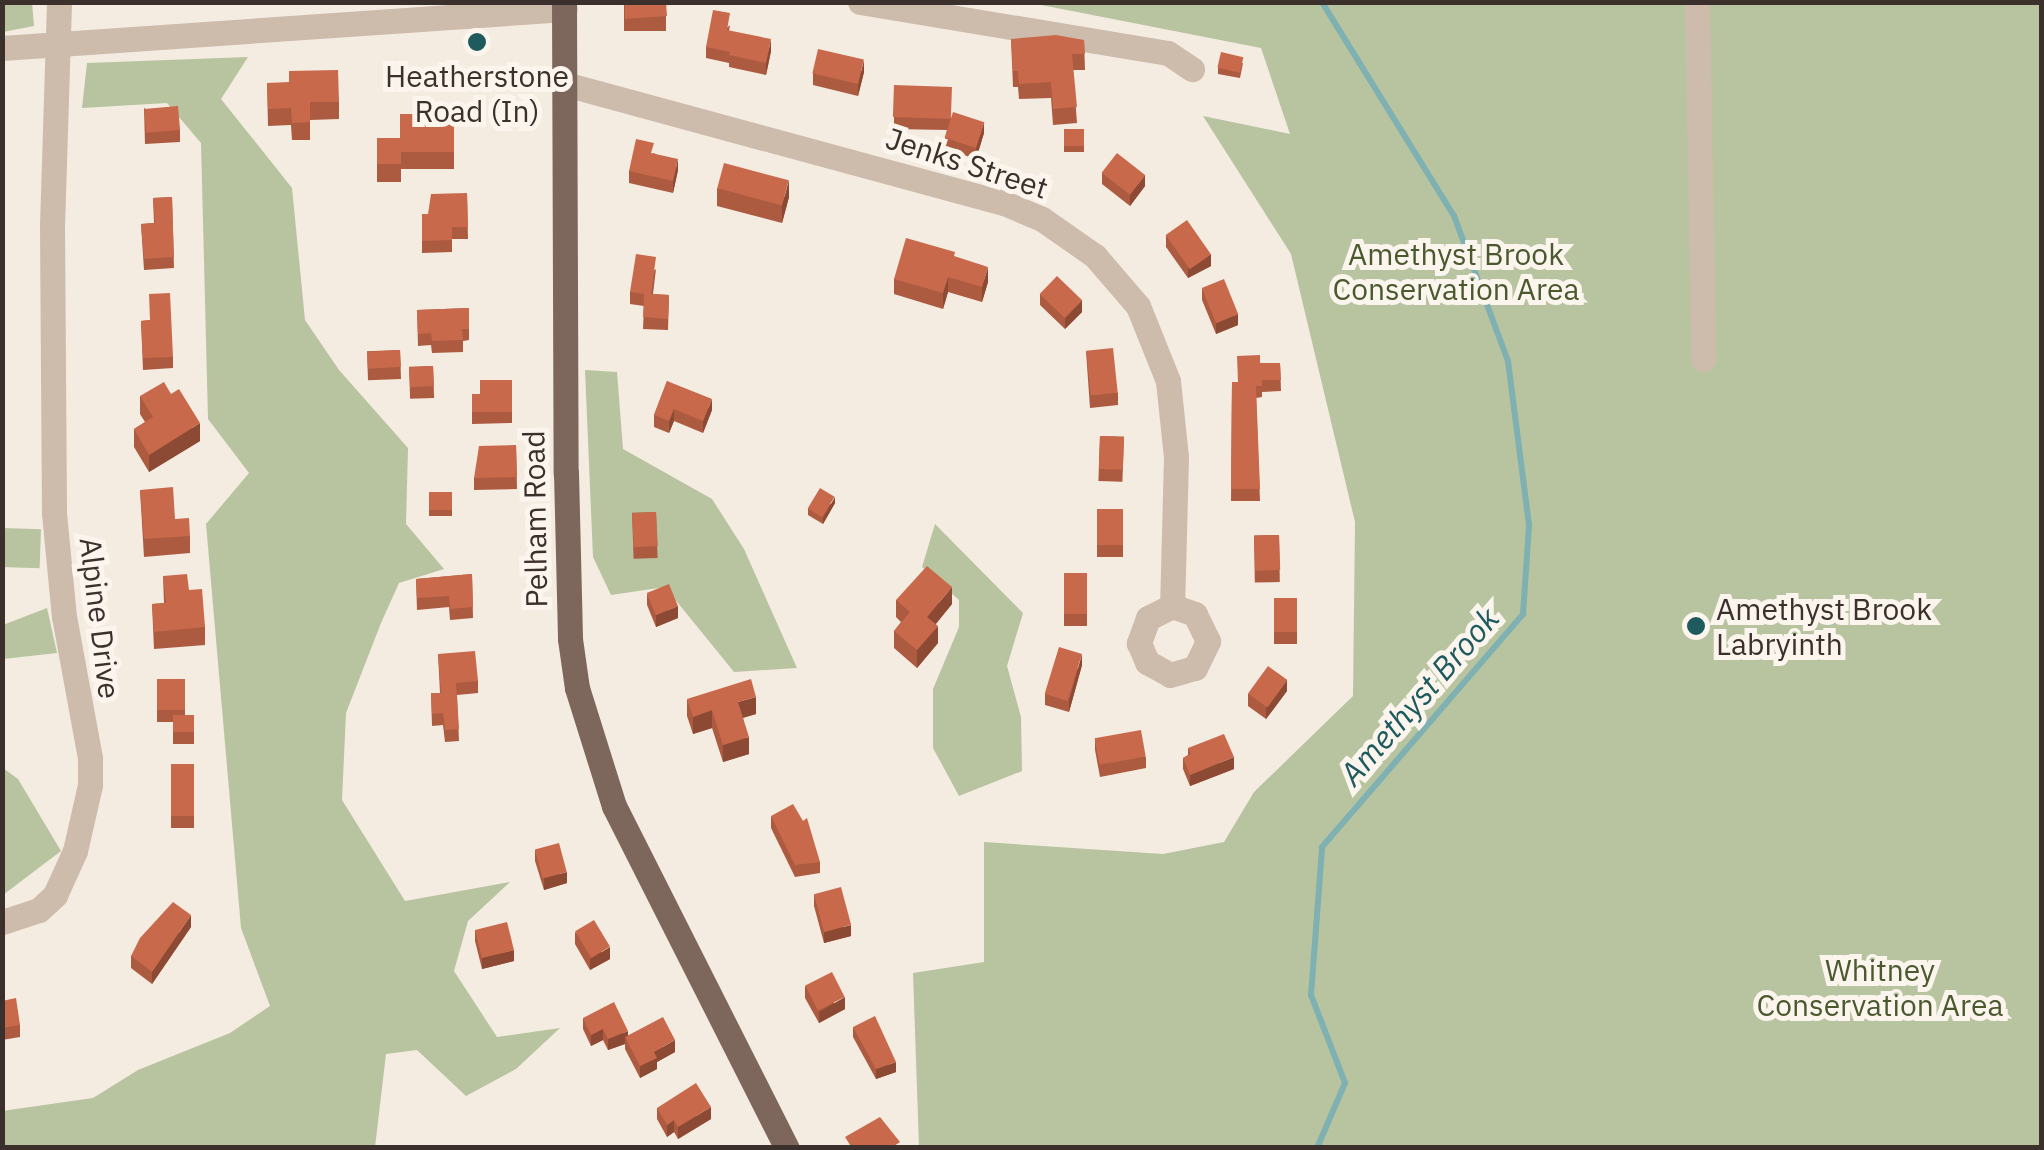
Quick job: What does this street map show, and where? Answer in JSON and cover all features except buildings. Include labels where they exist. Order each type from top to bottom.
[{"type":"main road","name":"Pelham Road","points":[[564,6],[565,419],[573,667],[603,781],[787,1148]]},
{"type":"street","name":"Alpine Drive","points":[[2,922],[39,910],[55,896],[75,850],[90,785],[90,758],[64,617],[54,513],[52,226],[59,2]]},
{"type":"street","points":[[860,2],[1168,54],[1192,69]]},
{"type":"street","points":[[1697,2],[1703,359]]},
{"type":"street","points":[[2,48],[58,41],[165,40],[564,6]]},
{"type":"street","name":"Jenks Street","points":[[565,84],[1004,203],[1042,218],[1095,256],[1138,306],[1168,382],[1176,457],[1172,606]]},
{"type":"green space","points":[[3,2],[32,3],[34,26],[3,32]]},
{"type":"green space","points":[[1031,3],[2041,3],[2041,1147],[919,1147],[913,973],[984,962],[984,842],[1163,854],[1224,842],[1254,792],[1353,696],[1355,522],[1291,254],[1203,116],[1290,134],[1261,48]]},
{"type":"green space","points":[[248,57],[221,99],[292,188],[305,320],[339,370],[408,448],[406,524],[444,569],[399,583],[381,623],[346,713],[342,800],[405,901],[510,882],[468,921],[454,971],[497,1037],[560,1028],[516,1069],[466,1096],[417,1050],[386,1054],[375,1147],[3,1147],[2,1111],[93,1098],[138,1070],[230,1033],[270,1006],[241,928],[206,524],[249,473],[208,419],[201,143],[167,103],[82,108],[87,63]]},
{"type":"green space","points":[[585,370],[617,372],[623,449],[712,499],[744,549],[797,668],[734,672],[665,587],[611,595],[593,557]]},
{"type":"green space","points":[[935,524],[1023,613],[1007,666],[1021,717],[1022,771],[959,796],[933,748],[933,689],[959,627],[959,600],[922,567]]},
{"type":"green space","points":[[3,528],[41,529],[40,568],[2,567]]},
{"type":"green space","points":[[47,608],[57,653],[3,659],[3,625]]},
{"type":"green space","points":[[3,768],[18,779],[61,851],[3,895]]},
{"type":"waterway","name":"Amethyst Brook","points":[[1317,1148],[1345,1083],[1311,995],[1322,847],[1523,614],[1529,525],[1508,361],[1454,216],[1322,2]]},
{"type":"place","name":"Heatherstone Road (In)","points":[[477,42]]},
{"type":"place","name":"Amethyst Brook Labryinth","points":[[1696,626]]},
{"type":"park label","name":"Amethyst Brook Conservation Area","points":[[1456,271]]},
{"type":"park label","name":"Whitney Conservation Area","points":[[1880,987]]}]
